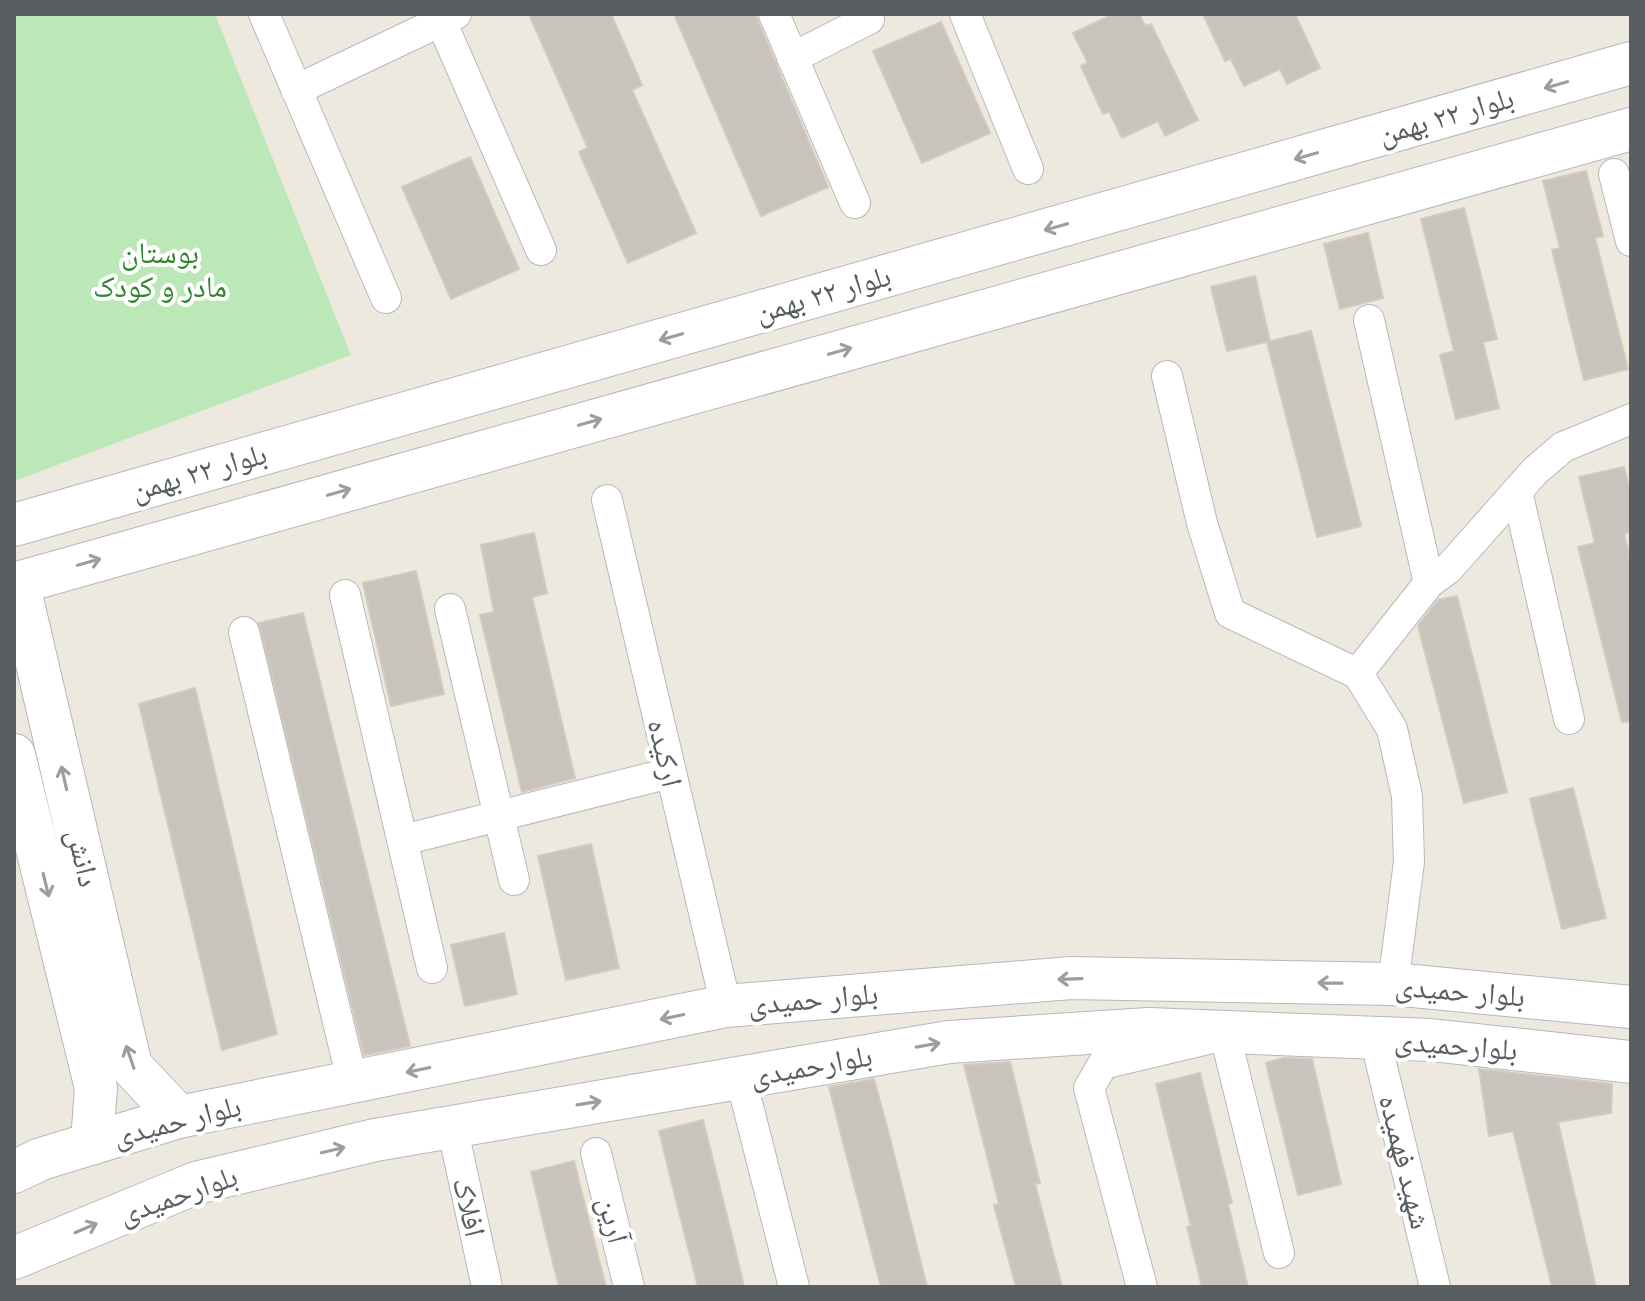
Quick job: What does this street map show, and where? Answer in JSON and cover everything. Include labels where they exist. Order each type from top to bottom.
[{"type":"street","points":[[264,14],[386,298]]},
{"type":"street","points":[[774,14],[855,203]]},
{"type":"street","points":[[792,58],[869,19],[867,14]]},
{"type":"street","points":[[965,14],[1028,169]]},
{"type":"street","points":[[296,90],[445,16],[541,250]]},
{"type":"street","name":"بلوار ۲۲ بهمن","points":[[14,525],[1631,63]]},
{"type":"street","name":"بلوار ۲۲ بهمن","points":[[16,583],[1631,129]]},
{"type":"street","points":[[1614,174],[1631,241]]},
{"type":"street","points":[[1369,320],[1429,583]]},
{"type":"street","points":[[712,326],[728,382]]},
{"type":"street","points":[[1167,376],[1202,523],[1230,613],[1357,674],[1392,729],[1407,796],[1409,862],[1393,984]]},
{"type":"street","points":[[1357,674],[1429,583],[1448,569],[1517,491],[1563,447],[1631,419]]},
{"type":"street","points":[[1517,491],[1569,719]]},
{"type":"street","name":"ارکیده","points":[[607,500],[726,1006]]},
{"type":"street","name":"دانش","points":[[16,583],[131,1066],[179,1117]]},
{"type":"street","points":[[345,595],[432,968]]},
{"type":"street","points":[[450,609],[514,880]]},
{"type":"street","points":[[244,632],[353,1084]]},
{"type":"street","name":"دانش","points":[[14,755],[96,1088],[92,1142]]},
{"type":"street","points":[[403,840],[670,773]]},
{"type":"street","name":"بلوار حمیدی","points":[[14,1172],[92,1142],[179,1117],[726,1006],[1071,978],[1393,984],[1631,1007]]},
{"type":"street","name":"بلوارحمیدی","points":[[14,1258],[196,1183],[375,1140],[949,1042],[1149,1029],[1431,1040],[1631,1062]]},
{"type":"street","points":[[1142,1287],[1089,1088],[1103,1064],[1225,1035],[1279,1253]]},
{"type":"street","name":"شهید فهمیده","points":[[1375,1038],[1435,1287]]},
{"type":"street","points":[[741,1079],[794,1287]]},
{"type":"street","name":"افلاک","points":[[452,1126],[487,1287]]},
{"type":"street","name":"آرین","points":[[596,1153],[629,1287]]},
{"type":"green space","name":"بوستان مادر و کودک","points":[[14,14],[215,14],[351,355],[14,481]]},
{"type":"building","points":[[529,14],[611,14],[642,85],[632,90],[696,233],[628,263],[579,152],[588,148]]},
{"type":"building","points":[[674,14],[755,14],[828,187],[761,216]]},
{"type":"building","points":[[1114,14],[1139,14],[1145,26],[1151,24],[1198,120],[1165,136],[1158,121],[1122,138],[1109,111],[1103,114],[1081,66],[1088,63],[1073,33]]},
{"type":"building","points":[[1203,14],[1295,14],[1320,68],[1287,84],[1280,69],[1244,86],[1231,59],[1225,61]]},
{"type":"building","points":[[941,22],[990,133],[922,163],[873,51]]},
{"type":"building","points":[[470,157],[519,269],[451,299],[402,187]]},
{"type":"building","points":[[1586,171],[1603,236],[1595,238],[1628,369],[1584,380],[1552,250],[1560,248],[1543,181]]},
{"type":"building","points":[[1464,208],[1497,339],[1483,342],[1499,408],[1456,419],[1440,355],[1454,351],[1421,219]]},
{"type":"building","points":[[1368,233],[1383,298],[1340,309],[1324,244]]},
{"type":"building","points":[[1255,276],[1270,341],[1227,351],[1211,287]]},
{"type":"building","points":[[1311,331],[1361,526],[1317,537],[1267,342]]},
{"type":"building","points":[[1624,467],[1631,495],[1631,532],[1624,534],[1631,561],[1631,721],[1622,722],[1578,547],[1595,543],[1579,477]]},
{"type":"building","points":[[534,533],[547,593],[532,597],[575,778],[522,792],[480,615],[494,612],[481,545]]},
{"type":"building","points":[[416,571],[444,694],[391,706],[363,583]]},
{"type":"building","points":[[1457,596],[1507,792],[1464,803],[1418,626],[1438,600]]},
{"type":"building","points":[[303,613],[410,1046],[364,1055],[259,623]]},
{"type":"building","points":[[195,688],[277,1034],[222,1050],[139,704]]},
{"type":"building","points":[[1573,788],[1606,918],[1562,929],[1530,799]]},
{"type":"building","points":[[591,844],[619,968],[566,980],[538,856]]},
{"type":"building","points":[[504,933],[517,994],[465,1006],[451,945]]},
{"type":"building","points":[[1284,1058],[1312,1059],[1341,1184],[1298,1195],[1266,1063]]},
{"type":"building","points":[[1010,1062],[1040,1183],[1035,1184],[1062,1287],[1016,1287],[994,1205],[999,1204],[964,1065]]},
{"type":"building","points":[[1479,1069],[1612,1084],[1611,1113],[1558,1122],[1596,1287],[1552,1287],[1513,1131],[1489,1136]]},
{"type":"building","points":[[1200,1073],[1232,1203],[1228,1204],[1248,1287],[1202,1287],[1187,1227],[1191,1226],[1156,1084]]},
{"type":"building","points":[[874,1079],[927,1287],[881,1287],[829,1087]]},
{"type":"building","points":[[703,1120],[744,1287],[698,1287],[659,1131]]},
{"type":"building","points":[[574,1161],[606,1287],[559,1287],[531,1172]]}]
